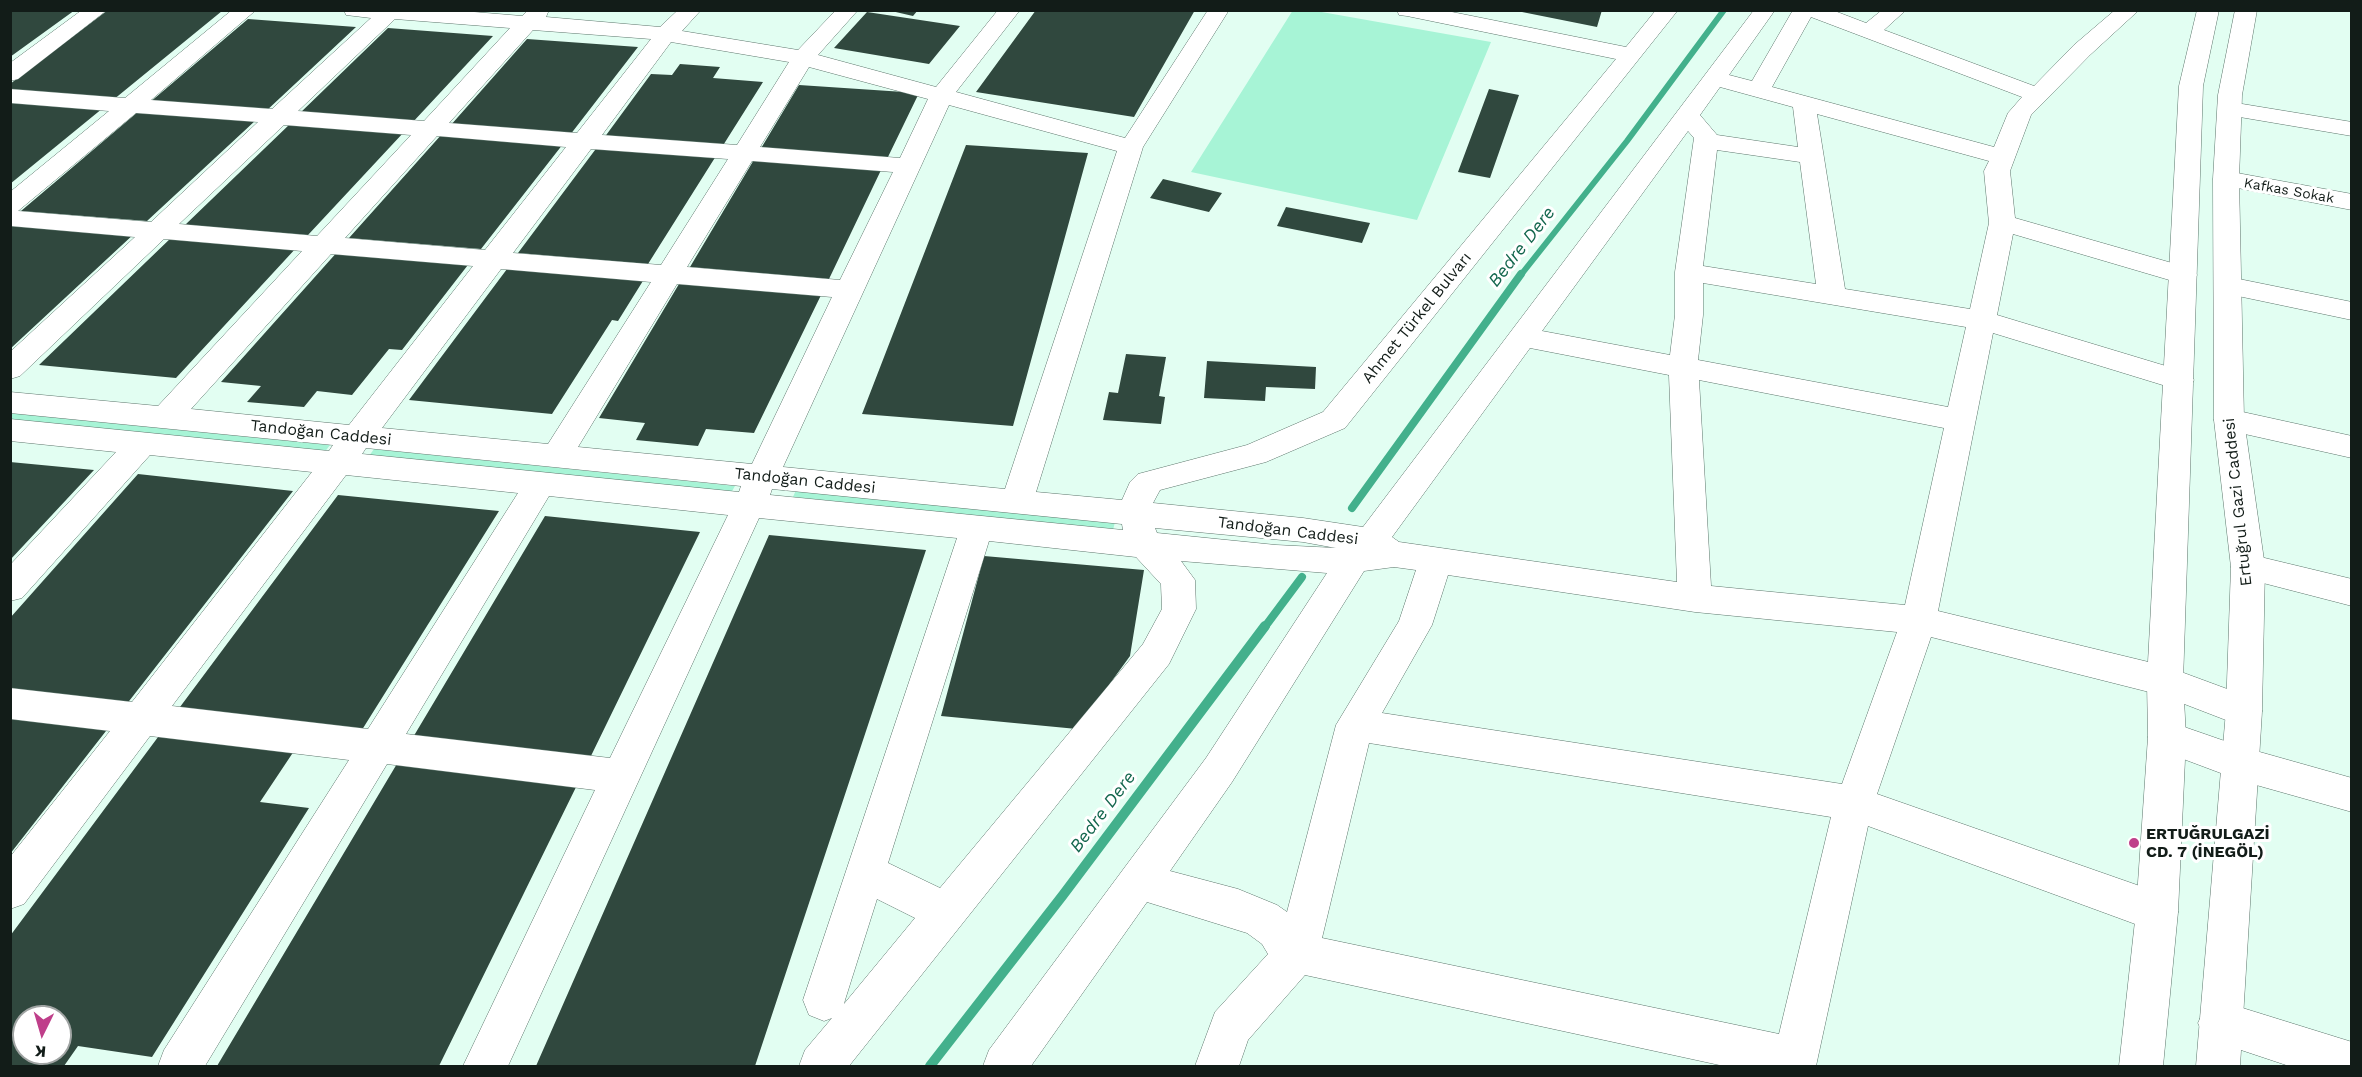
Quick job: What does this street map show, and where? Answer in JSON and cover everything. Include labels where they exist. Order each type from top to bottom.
[{"type":"street","points":[[10,74],[97,10]]},
{"type":"street","points":[[10,206],[246,10]]},
{"type":"street","points":[[354,10],[534,17],[666,34],[803,58],[1131,147]]},
{"type":"street","points":[[10,890],[666,34],[690,10]]},
{"type":"street","points":[[180,1066],[803,58],[848,10]]},
{"type":"street","points":[[485,1066],[942,94],[1010,10]]},
{"type":"street","points":[[1017,502],[1131,147],[1218,10]]},
{"type":"street","points":[[1407,10],[1632,55]]},
{"type":"street","name":"Ahmet Türkel Bulvarı","points":[[1139,529],[1142,490],[1149,482],[1255,454],[1334,420],[1668,10]]},
{"type":"street","points":[[1005,1066],[1219,770],[1522,337],[1765,10]]},
{"type":"street","points":[[1759,90],[1804,10]]},
{"type":"street","points":[[1811,10],[2037,95]]},
{"type":"street","points":[[1869,32],[1896,10]]},
{"type":"street","points":[[1139,881],[1238,909],[1262,919],[1277,930],[1286,945],[1297,953],[1795,1063],[1854,803],[1919,620],[2002,223],[1997,171],[2020,113],[2082,50],[2129,10]]},
{"type":"street","points":[[2141,1066],[2157,912],[2166,737],[2165,681],[2191,86],[2208,10]]},
{"type":"street","name":"Ertuğrul Gazi Caddesi","points":[[2218,1066],[2242,764],[2248,567],[2229,420],[2226,179],[2230,95],[2246,10]]},
{"type":"street","points":[[10,369],[390,12]]},
{"type":"street","points":[[166,417],[534,17]]},
{"type":"street","points":[[1714,78],[2003,157]]},
{"type":"street","points":[[10,96],[908,166]]},
{"type":"street","points":[[1804,103],[1832,297]]},
{"type":"street","points":[[2230,109],[2352,129]]},
{"type":"street","points":[[1687,115],[1706,137],[1689,272],[1689,315],[1683,366],[1695,598]]},
{"type":"street","points":[[1705,141],[1812,156]]},
{"type":"street","name":"Kafkas Sokak","points":[[2226,179],[2352,202]]},
{"type":"street","points":[[10,218],[850,290]]},
{"type":"street","points":[[2002,223],[2183,275],[2352,311]]},
{"type":"street","points":[[1689,272],[1981,320],[2179,380]]},
{"type":"street","points":[[1522,337],[1960,420]]},
{"type":"street","name":"Tandoğan Caddesi","points":[[10,402],[166,417],[348,450]]},
{"type":"street","points":[[2229,420],[2352,447]]},
{"type":"street","name":"Tandoğan Caddesi","points":[[10,430],[142,443],[348,450],[756,491],[1017,502],[1276,558],[1337,561],[1373,551],[1695,598],[1919,620],[2165,681],[2244,711]]},
{"type":"street","points":[[10,588],[142,443]]},
{"type":"street","name":"Tandoğan Caddesi","points":[[756,491],[977,528],[1139,529]]},
{"type":"street","points":[[824,1000],[977,528]]},
{"type":"street","points":[[821,1066],[1156,654],[1179,609],[1178,580],[1139,529]]},
{"type":"street","points":[[1217,1066],[1230,1027],[1297,953],[1355,725],[1415,625],[1436,561]]},
{"type":"street","points":[[2248,567],[2352,593]]},
{"type":"street","points":[[10,703],[622,776]]},
{"type":"street","points":[[1355,725],[1854,803],[2157,912]]},
{"type":"street","points":[[2166,737],[2242,764],[2352,795]]},
{"type":"street","points":[[866,872],[946,912]]},
{"type":"street","points":[[2220,1023],[2352,1064]]},
{"type":"green space","points":[[1293,10],[1316,11],[1491,42],[1417,220],[1191,172]]},
{"type":"green space","points":[[10,413],[330,445],[324,453],[11,421]]},
{"type":"green space","points":[[374,449],[735,486],[731,493],[369,456]]},
{"type":"green space","points":[[796,490],[1115,522],[1113,530],[793,497]]},
{"type":"building","points":[[10,10],[75,10],[10,57]]},
{"type":"building","points":[[108,10],[222,11],[113,100],[10,92],[10,84]]},
{"type":"building","points":[[887,10],[918,10],[913,16]]},
{"type":"building","points":[[1036,10],[1195,10],[1134,117],[976,92]]},
{"type":"building","points":[[1512,10],[1602,10],[1597,27]]},
{"type":"building","points":[[867,12],[960,26],[929,64],[834,48]]},
{"type":"building","points":[[248,19],[356,27],[265,112],[149,103]]},
{"type":"building","points":[[388,28],[493,36],[412,123],[299,114]]},
{"type":"building","points":[[527,39],[638,47],[570,135],[450,126]]},
{"type":"building","points":[[680,64],[720,67],[713,78],[763,82],[722,147],[604,138],[651,74],[672,75]]},
{"type":"building","points":[[799,85],[919,93],[887,159],[760,150]]},
{"type":"building","points":[[1489,89],[1519,95],[1490,178],[1458,172]]},
{"type":"building","points":[[10,101],[103,108],[10,184]]},
{"type":"building","points":[[139,111],[256,120],[147,221],[21,211]]},
{"type":"building","points":[[291,123],[404,132],[308,235],[185,225]]},
{"type":"building","points":[[442,134],[563,144],[481,249],[349,238]]},
{"type":"building","points":[[966,145],[1088,153],[1013,426],[862,414]]},
{"type":"building","points":[[598,146],[716,156],[648,264],[518,253]]},
{"type":"building","points":[[755,158],[882,168],[829,279],[690,267]]},
{"type":"building","points":[[1163,179],[1222,193],[1209,212],[1150,198]]},
{"type":"building","points":[[1286,207],[1370,223],[1362,243],[1277,226]]},
{"type":"building","points":[[10,222],[135,233],[10,349]]},
{"type":"building","points":[[173,236],[297,247],[176,378],[39,365]]},
{"type":"building","points":[[339,250],[471,261],[402,350],[389,349],[352,395],[317,391],[304,407],[247,402],[261,386],[221,382]]},
{"type":"building","points":[[510,265],[646,276],[618,321],[612,320],[552,414],[409,400]]},
{"type":"building","points":[[682,279],[823,291],[754,433],[706,429],[698,446],[636,440],[645,423],[599,418]]},
{"type":"building","points":[[1126,354],[1166,357],[1159,396],[1165,397],[1161,424],[1103,420],[1109,392],[1118,393]]},
{"type":"building","points":[[1207,361],[1316,367],[1315,389],[1266,387],[1265,401],[1204,398]]},
{"type":"building","points":[[10,462],[94,470],[10,560]]},
{"type":"building","points":[[138,474],[293,491],[126,705],[10,691],[10,618]]},
{"type":"building","points":[[338,495],[499,511],[360,733],[177,711]]},
{"type":"building","points":[[545,516],[700,532],[589,760],[412,739]]},
{"type":"building","points":[[769,535],[926,550],[755,1066],[536,1066]]},
{"type":"building","points":[[984,556],[1144,570],[1130,656],[1077,729],[941,716]]},
{"type":"building","points":[[10,710],[113,722],[10,854]]},
{"type":"building","points":[[164,729],[298,745],[260,802],[309,808],[152,1057],[78,1046],[72,1055],[72,1005],[12,1005],[12,1065],[65,1065],[10,1066],[10,936]]},
{"type":"building","points":[[401,757],[580,779],[439,1066],[217,1066]]},
{"type":"waterway","name":"Bedre Dere","points":[[1520,276],[1627,141],[1724,10]]},
{"type":"waterway","name":"Bedre Dere","points":[[1352,508],[1521,274]]},
{"type":"waterway","name":"Bedre Dere","points":[[1264,628],[1302,577]]},
{"type":"waterway","name":"Bedre Dere","points":[[930,1066],[1063,895],[1265,626]]},
{"type":"place","name":"ERTUĞRULGAZİ CD. 7 (İNEGÖL)","points":[[2134,843]]}]
